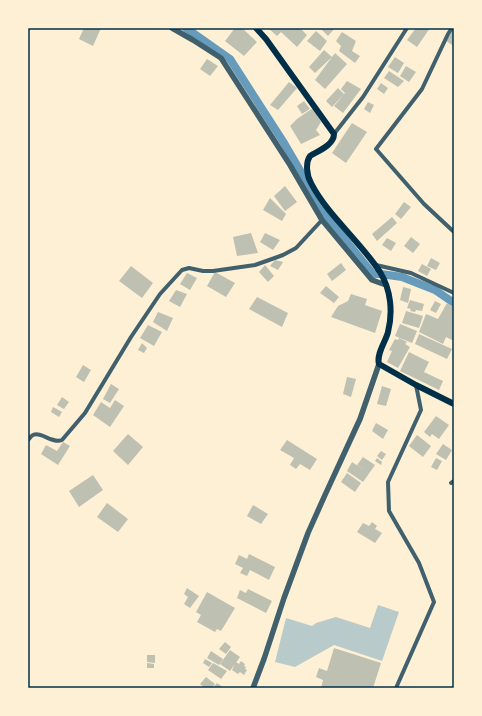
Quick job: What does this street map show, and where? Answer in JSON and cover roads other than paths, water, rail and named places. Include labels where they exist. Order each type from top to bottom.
[{"type":"main road","points":[[256,28],[266,39],[334,134],[334,138],[331,143],[310,156],[306,162],[310,181],[321,200],[375,265],[386,285],[390,300],[390,312],[388,332],[378,359],[379,364],[454,404]]},
{"type":"street","points":[[172,28],[221,58],[290,165],[322,220],[372,280],[386,285]]},
{"type":"street","points":[[334,134],[363,97],[407,28]]},
{"type":"street","points":[[452,28],[422,89],[376,149],[424,204],[454,232]]},
{"type":"street","points":[[28,440],[34,435],[38,434],[54,441],[62,440],[85,413],[131,337],[160,294],[182,270],[189,268],[203,271],[220,270],[255,265],[296,248],[322,220]]},
{"type":"street","points":[[375,265],[411,272],[454,293]]},
{"type":"street","points":[[253,688],[308,533],[324,495],[360,419],[379,364]]},
{"type":"street","points":[[396,688],[434,602],[418,563],[389,511],[388,482],[421,410],[416,385]]},
{"type":"waterway","points":[[186,28],[230,59],[284,143],[329,220],[373,274],[381,274]]},
{"type":"waterway","points":[[381,274],[402,277],[435,290],[454,303]]}]
